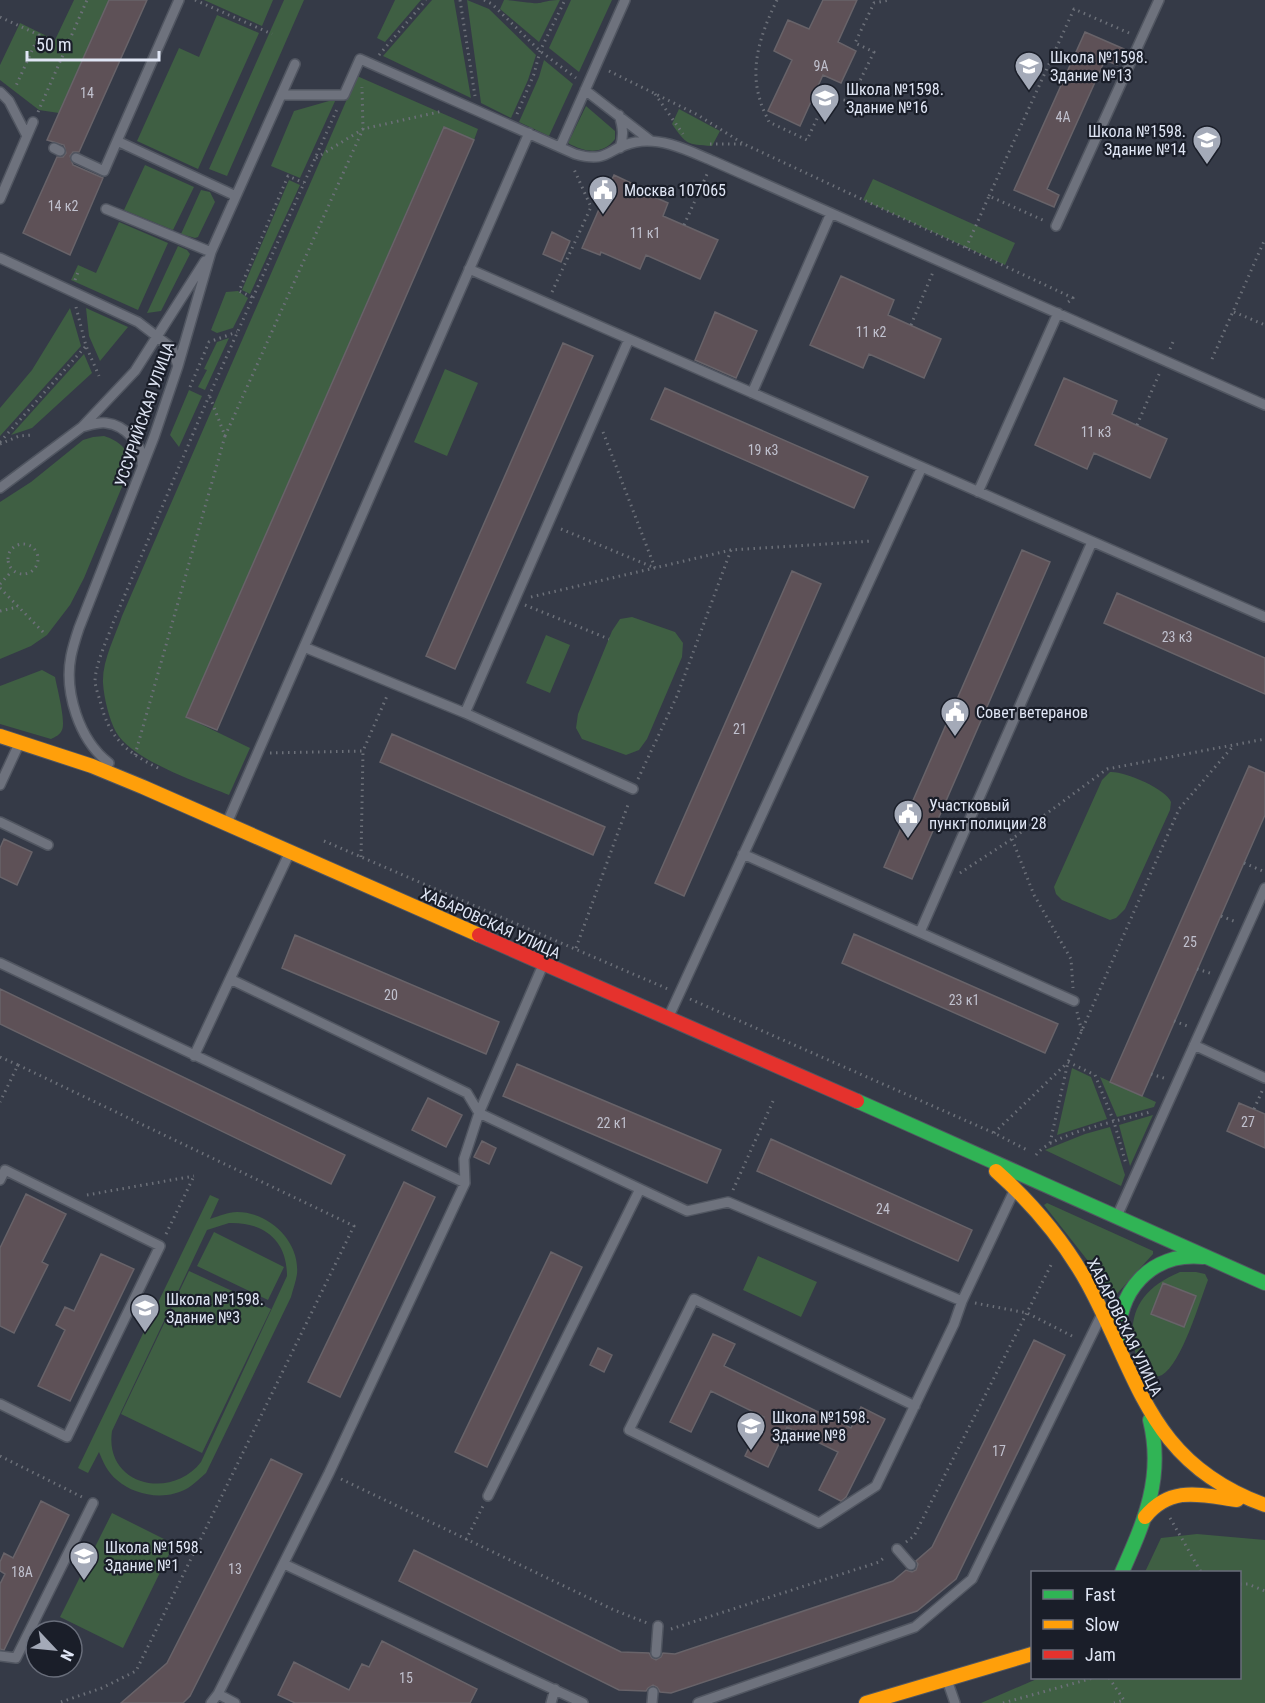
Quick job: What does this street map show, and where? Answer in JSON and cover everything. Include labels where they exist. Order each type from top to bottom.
[{"type":"main road","name":"ХАБАРОВСКАЯ УЛИЦА","points":[[0,735],[143,786],[1265,1283]]},
{"type":"main road","name":"ХАБАРОВСКАЯ УЛИЦА","points":[[964,1148],[987,1162],[1016,1189],[1046,1221],[1063,1245],[1079,1268],[1145,1405],[1162,1432],[1195,1467],[1219,1485],[1259,1504]]},
{"type":"main road","points":[[1122,1355],[1118,1339],[1118,1322],[1123,1303],[1142,1277],[1158,1264],[1176,1257],[1196,1255],[1214,1260]]},
{"type":"main road","points":[[1122,1571],[1143,1520],[1157,1471],[1154,1432],[1145,1405]]},
{"type":"main road","points":[[1143,1520],[1160,1499],[1171,1496],[1187,1494],[1259,1504]]},
{"type":"main road","points":[[866,1703],[1031,1654]]},
{"type":"lane","points":[[76,158],[104,171],[179,0]]},
{"type":"lane","points":[[562,148],[625,0]]},
{"type":"lane","points":[[1056,226],[1159,0]]},
{"type":"lane","points":[[281,95],[344,95],[360,59],[588,158],[598,158],[635,142],[651,141],[668,144],[713,161],[1265,405]]},
{"type":"lane","name":"УССУРИЙСКАЯ УЛИЦА","points":[[143,786],[101,757],[87,741],[73,698],[70,677],[71,656],[79,628],[141,472],[178,366],[211,252],[294,64]]},
{"type":"lane","points":[[586,88],[651,141]]},
{"type":"lane","points":[[0,92],[9,101],[27,136]]},
{"type":"lane","points":[[619,115],[623,125],[623,139],[620,147]]},
{"type":"lane","points":[[0,197],[33,122]]},
{"type":"lane","points":[[227,824],[529,133]]},
{"type":"lane","points":[[117,141],[236,196]]},
{"type":"lane","points":[[106,209],[211,252]]},
{"type":"lane","points":[[752,393],[831,213]]},
{"type":"lane","name":"УССУРИЙСКАЯ УЛИЦА","points":[[0,488],[82,427],[135,372],[211,252]]},
{"type":"lane","points":[[0,258],[138,322],[158,335],[172,348],[178,366]]},
{"type":"lane","points":[[469,269],[1265,617]]},
{"type":"lane","points":[[978,492],[1058,313]]},
{"type":"lane","points":[[465,713],[629,339]]},
{"type":"lane","points":[[82,427],[93,423],[107,423],[126,431],[139,446],[142,459],[141,472]]},
{"type":"lane","points":[[668,1018],[922,467]]},
{"type":"lane","points":[[920,932],[1092,542]]},
{"type":"lane","points":[[304,647],[465,713],[633,789]]},
{"type":"lane","points":[[0,785],[20,742]]},
{"type":"lane","points":[[0,822],[48,845]]},
{"type":"lane","points":[[194,1056],[290,851]]},
{"type":"lane","points":[[743,854],[1074,1001]]},
{"type":"lane","points":[[1117,1216],[1265,888]]},
{"type":"lane","points":[[0,963],[465,1183]]},
{"type":"lane","points":[[211,1703],[218,1694],[329,1473],[465,1183],[464,1159],[479,1113],[543,964]]},
{"type":"lane","points":[[230,979],[467,1093],[479,1113],[687,1211],[728,1202],[962,1301]]},
{"type":"lane","points":[[1194,1045],[1265,1078]]},
{"type":"lane","points":[[0,1180],[5,1170],[160,1246],[67,1437],[0,1404]]},
{"type":"lane","points":[[488,1496],[640,1189]]},
{"type":"lane","points":[[915,1406],[694,1299],[629,1430],[819,1523],[876,1486],[915,1406],[954,1324],[962,1301],[1016,1189]]},
{"type":"lane","points":[[698,1703],[915,1628],[972,1579],[1102,1313]]},
{"type":"lane","points":[[0,1656],[16,1658],[93,1503]]},
{"type":"lane","points":[[897,1549],[911,1565]]},
{"type":"lane","points":[[284,1564],[583,1703]]},
{"type":"lane","points":[[936,1595],[944,1603]]},
{"type":"lane","points":[[656,1653],[658,1626]]},
{"type":"lane","points":[[947,1680],[955,1703]]},
{"type":"lane","points":[[551,1703],[555,1689]]},
{"type":"lane","points":[[652,1703],[653,1692]]},
{"type":"lane","points":[[218,1694],[235,1703]]},
{"type":"path","points":[[33,122],[87,0]]},
{"type":"path","points":[[195,0],[272,34]]},
{"type":"path","points":[[371,53],[378,56],[426,0]]},
{"type":"path","points":[[460,0],[477,110]]},
{"type":"path","points":[[484,0],[492,4],[540,51],[586,88]]},
{"type":"path","points":[[492,4],[496,0]]},
{"type":"path","points":[[512,125],[534,74],[540,51],[565,0]]},
{"type":"path","points":[[777,0],[758,48],[756,77],[759,100],[769,122],[807,140],[827,97],[850,101],[874,52],[855,43],[874,3],[890,0]]},
{"type":"path","points":[[966,248],[1074,9],[1141,39]]},
{"type":"path","points":[[0,18],[39,35],[9,101]]},
{"type":"path","points":[[596,65],[722,129],[744,144],[1073,298],[1058,313]]},
{"type":"path","points":[[135,755],[225,436],[363,129],[362,84]]},
{"type":"path","points":[[655,94],[688,141]]},
{"type":"path","points":[[163,770],[135,755],[114,737],[108,726],[95,682],[102,655],[113,623],[209,396],[344,95]]},
{"type":"path","points":[[315,158],[363,129],[445,110]]},
{"type":"path","points":[[706,144],[744,144]]},
{"type":"path","points":[[684,225],[721,145]]},
{"type":"path","points":[[547,303],[591,207],[562,148]]},
{"type":"path","points":[[253,297],[239,291],[288,176],[304,183]]},
{"type":"path","points":[[989,196],[1056,226]]},
{"type":"path","points":[[1212,359],[1265,240]]},
{"type":"path","points":[[911,325],[938,260]]},
{"type":"path","points":[[78,272],[72,291],[86,346],[99,376]]},
{"type":"path","points":[[1233,312],[1265,325]]},
{"type":"path","points":[[190,387],[209,342],[237,332]]},
{"type":"path","points":[[1137,425],[1173,342]]},
{"type":"path","points":[[0,443],[86,346]]},
{"type":"path","points":[[209,396],[225,436]]},
{"type":"path","points":[[596,413],[655,568]]},
{"type":"path","points":[[0,443],[19,436],[32,435]]},
{"type":"path","points":[[548,524],[655,568]]},
{"type":"path","points":[[514,601],[731,550],[889,540]]},
{"type":"path","points":[[20,543],[31,545],[38,554],[38,566],[30,574],[19,575],[12,571],[7,562],[10,550],[20,543]]},
{"type":"path","points":[[576,948],[633,789],[677,696],[731,550]]},
{"type":"path","points":[[0,584],[12,571]]},
{"type":"path","points":[[0,588],[44,633]]},
{"type":"path","points":[[514,601],[609,639]]},
{"type":"path","points":[[0,611],[18,607]]},
{"type":"path","points":[[362,857],[363,751],[393,683]]},
{"type":"path","points":[[940,886],[1012,839],[1107,769],[1265,739]]},
{"type":"path","points":[[1050,1143],[1068,1062],[1179,809],[1234,745]]},
{"type":"path","points":[[257,753],[363,751]]},
{"type":"path","points":[[320,839],[576,948],[994,1132],[1046,1160]]},
{"type":"path","points":[[1012,839],[1034,895],[1071,959],[1074,1001],[1082,1032]]},
{"type":"path","points":[[1244,863],[1265,872]]},
{"type":"path","points":[[1221,916],[1242,924]]},
{"type":"path","points":[[1197,969],[1219,976]]},
{"type":"path","points":[[1174,1021],[1195,1029]]},
{"type":"path","points":[[0,1057],[354,1226],[136,1671],[102,1688],[58,1703]]},
{"type":"path","points":[[994,1132],[1068,1062]]},
{"type":"path","points":[[1068,1062],[1095,1075],[1114,1122],[1126,1165]]},
{"type":"path","points":[[0,1102],[18,1065]]},
{"type":"path","points":[[1151,1074],[1172,1081]]},
{"type":"path","points":[[1254,1109],[1265,1086]]},
{"type":"path","points":[[728,1202],[774,1099]]},
{"type":"path","points":[[1036,1155],[1041,1148],[1050,1143],[1084,1130],[1159,1109]]},
{"type":"path","points":[[65,1199],[194,1176],[160,1246]]},
{"type":"path","points":[[329,1473],[614,1610],[672,1629],[879,1562],[914,1536],[1051,1264]]},
{"type":"path","points":[[962,1301],[1027,1313],[1087,1344]]},
{"type":"path","points":[[0,1456],[93,1503]]},
{"type":"path","points":[[466,1540],[488,1496]]},
{"type":"path","points":[[1162,1521],[1170,1513],[1200,1571]]},
{"type":"path","points":[[1241,1584],[1248,1584],[1265,1591]]},
{"type":"path","points":[[1003,1703],[1086,1679]]},
{"type":"path","points":[[1110,1679],[1124,1702],[1114,1703]]},
{"type":"green space","points":[[74,0],[109,0],[59,113],[39,110],[0,80],[0,65],[20,23],[55,40]]},
{"type":"green space","points":[[204,0],[273,0],[262,26]]},
{"type":"green space","points":[[284,0],[304,0],[227,176],[209,169]]},
{"type":"green space","points":[[395,0],[421,0],[385,42],[377,38]]},
{"type":"green space","points":[[432,0],[454,0],[471,98],[383,56]]},
{"type":"green space","points":[[467,0],[489,9],[536,55],[511,118],[481,103]]},
{"type":"green space","points":[[504,0],[537,3],[560,0],[539,42],[500,9]]},
{"type":"green space","points":[[571,0],[612,0],[579,72],[549,48]]},
{"type":"green space","points":[[217,15],[259,33],[198,169],[137,141],[179,48],[199,57]]},
{"type":"green space","points":[[544,60],[573,84],[549,136],[519,122]]},
{"type":"green space","points":[[357,76],[478,129],[474,140],[443,128],[186,717],[250,748],[229,795],[167,770],[136,752],[124,742],[111,721],[104,695],[103,675],[122,616]]},
{"type":"green space","points":[[336,99],[300,178],[271,166],[294,111]]},
{"type":"green space","points":[[586,106],[615,131],[615,139],[599,150],[580,149],[568,143]]},
{"type":"green space","points":[[679,109],[720,131],[712,146],[692,144],[681,136],[672,124]]},
{"type":"green space","points":[[145,165],[194,187],[173,230],[124,210]]},
{"type":"green space","points":[[873,179],[1015,243],[1005,265],[863,200]]},
{"type":"green space","points":[[289,180],[300,185],[250,294],[242,290]]},
{"type":"green space","points":[[201,190],[210,192],[215,202],[198,237],[195,238],[181,234]]},
{"type":"green space","points":[[119,222],[168,243],[138,310],[71,280],[78,265],[96,273]]},
{"type":"green space","points":[[178,246],[190,254],[161,311],[147,313]]},
{"type":"green space","points":[[238,291],[248,298],[233,328],[217,333],[211,330],[226,292]]},
{"type":"green space","points":[[70,308],[81,346],[0,436],[0,408],[32,370]]},
{"type":"green space","points":[[86,308],[128,327],[100,361],[89,336]]},
{"type":"green space","points":[[229,338],[205,390],[198,387],[217,342]]},
{"type":"green space","points":[[84,354],[92,373],[32,428],[11,435]]},
{"type":"green space","points":[[445,369],[478,383],[447,456],[414,442]]},
{"type":"green space","points":[[189,390],[202,396],[179,447],[170,435]]},
{"type":"green space","points":[[104,436],[120,444],[127,452],[129,470],[84,578],[70,605],[47,635],[31,646],[0,659],[0,502],[31,482],[83,440]]},
{"type":"green space","points":[[632,617],[675,632],[683,643],[682,657],[647,739],[639,750],[626,755],[582,739],[576,728],[578,714],[612,631],[620,619]]},
{"type":"green space","points":[[546,635],[570,645],[550,693],[526,683]]},
{"type":"green space","points":[[42,670],[55,677],[62,712],[62,730],[59,735],[51,739],[0,724],[0,686]]},
{"type":"green space","points":[[1110,772],[1125,774],[1144,782],[1168,797],[1171,802],[1170,810],[1125,909],[1116,918],[1110,920],[1062,900],[1056,894],[1054,887],[1102,780]]},
{"type":"green space","points":[[1072,1068],[1091,1077],[1107,1119],[1057,1135]]},
{"type":"green space","points":[[1100,1077],[1156,1102],[1154,1107],[1117,1117]]},
{"type":"green space","points":[[1153,1115],[1130,1166],[1119,1125]]},
{"type":"green space","points":[[1110,1127],[1125,1175],[1121,1186],[1045,1150],[1085,1134]]},
{"type":"green space","points":[[210,1195],[219,1199],[210,1219],[237,1212],[249,1213],[271,1223],[288,1240],[293,1250],[297,1262],[296,1279],[291,1297],[206,1473],[188,1488],[179,1492],[151,1495],[133,1490],[117,1480],[111,1474],[99,1452],[88,1473],[78,1468]],"holes":[[[229,1223],[263,1230],[278,1243],[283,1252],[287,1276],[201,1462],[188,1474],[173,1481],[158,1484],[142,1481],[129,1475],[118,1464],[112,1449],[112,1431],[207,1230]]]},
{"type":"green space","points":[[1047,1203],[1153,1251],[1153,1254],[1115,1296],[1110,1296],[1092,1266],[1044,1205]]},
{"type":"green space","points":[[214,1232],[284,1267],[268,1300],[197,1266]]},
{"type":"green space","points":[[758,1256],[817,1282],[801,1317],[743,1290]]},
{"type":"green space","points":[[189,1271],[271,1309],[202,1453],[121,1414]]},
{"type":"green space","points":[[1180,1272],[1205,1274],[1208,1280],[1189,1332],[1176,1358],[1162,1375],[1144,1377],[1134,1344],[1135,1315],[1141,1302],[1150,1291]]},
{"type":"green space","points":[[112,1513],[174,1544],[123,1648],[84,1629],[84,1619],[60,1617]]},
{"type":"green space","points":[[1197,1534],[1265,1540],[1265,1703],[981,1703],[1037,1679],[1241,1679],[1241,1571],[1145,1571],[1161,1538]]},
{"type":"building","points":[[109,0],[147,0],[79,152],[73,152],[70,156],[73,165],[103,178],[70,255],[23,233],[57,157],[63,157],[66,153],[64,145],[47,140]]},
{"type":"building","points":[[823,0],[857,0],[838,42],[856,51],[841,83],[823,75],[800,126],[768,111],[792,60],[774,51],[788,20],[809,29]]},
{"type":"building","points":[[1085,32],[1124,49],[1117,65],[1105,60],[1047,189],[1059,195],[1054,207],[1014,190]]},
{"type":"building","points":[[444,127],[474,140],[217,730],[186,717]]},
{"type":"building","points":[[614,175],[633,184],[632,187],[668,203],[663,216],[718,240],[700,279],[646,255],[640,269],[601,252],[600,255],[582,248]]},
{"type":"building","points":[[552,232],[570,241],[561,262],[543,254]]},
{"type":"building","points":[[841,276],[894,300],[888,315],[941,339],[924,378],[869,354],[863,368],[810,345]]},
{"type":"building","points":[[715,312],[757,331],[736,378],[695,360]]},
{"type":"building","points":[[563,343],[593,356],[455,669],[426,656]]},
{"type":"building","points":[[1064,378],[1117,401],[1112,414],[1167,439],[1150,478],[1094,453],[1087,469],[1035,445]]},
{"type":"building","points":[[665,388],[868,477],[854,508],[651,419]]},
{"type":"building","points":[[1022,550],[1050,562],[912,879],[884,867]]},
{"type":"building","points":[[792,571],[821,584],[684,896],[655,883]]},
{"type":"building","points":[[1117,593],[1265,658],[1265,694],[1104,623]]},
{"type":"building","points":[[392,734],[605,827],[593,855],[380,762]]},
{"type":"building","points":[[1249,766],[1265,773],[1265,815],[1142,1096],[1110,1082]]},
{"type":"building","points":[[4,839],[32,852],[17,885],[0,877],[0,848]]},
{"type":"building","points":[[854,934],[1058,1024],[1045,1053],[842,963]]},
{"type":"building","points":[[295,935],[499,1022],[486,1054],[282,968]]},
{"type":"building","points":[[0,989],[345,1155],[331,1184],[0,1024]]},
{"type":"building","points":[[517,1064],[721,1150],[707,1183],[503,1096]]},
{"type":"building","points":[[428,1098],[462,1115],[446,1147],[412,1130]]},
{"type":"building","points":[[1239,1103],[1265,1114],[1265,1148],[1227,1131]]},
{"type":"building","points":[[771,1139],[972,1230],[958,1261],[757,1171]]},
{"type":"building","points":[[482,1141],[496,1148],[489,1164],[474,1157]]},
{"type":"building","points":[[404,1182],[435,1197],[340,1397],[308,1382]]},
{"type":"building","points":[[26,1194],[66,1214],[42,1262],[48,1265],[14,1333],[0,1326],[0,1248]]},
{"type":"building","points":[[551,1252],[582,1267],[487,1467],[455,1452]]},
{"type":"building","points":[[101,1254],[134,1269],[70,1401],[38,1386],[65,1330],[56,1325],[65,1307],[74,1311]]},
{"type":"building","points":[[1163,1283],[1196,1296],[1184,1327],[1151,1314]]},
{"type":"building","points":[[713,1334],[735,1344],[724,1366],[851,1428],[861,1407],[885,1419],[846,1497],[841,1501],[819,1490],[838,1452],[787,1427],[768,1467],[745,1456],[764,1417],[711,1391],[691,1432],[670,1422]]},
{"type":"building","points":[[1034,1340],[1065,1355],[956,1579],[917,1611],[671,1693],[660,1692],[653,1685],[646,1691],[619,1690],[399,1581],[414,1550],[621,1652],[649,1653],[656,1660],[663,1653],[675,1654],[893,1581],[906,1570],[912,1572],[916,1570],[918,1564],[916,1561],[932,1547]]},
{"type":"building","points":[[598,1348],[612,1355],[604,1372],[590,1365]]},
{"type":"building","points":[[271,1459],[302,1474],[190,1696],[183,1703],[121,1703],[167,1663]]},
{"type":"building","points":[[41,1501],[69,1515],[4,1650],[0,1649],[0,1584],[5,1574],[0,1571],[0,1562],[4,1553],[13,1558]]},
{"type":"building","points":[[382,1641],[477,1689],[470,1703],[295,1703],[278,1695],[294,1662],[349,1690],[362,1664],[369,1667]]},
{"type":"traffic: fast","points":[[857,1101],[1265,1283]]},
{"type":"traffic: fast","points":[[1119,1343],[1119,1324],[1123,1307],[1130,1292],[1140,1279],[1167,1261],[1184,1257],[1203,1257]]},
{"type":"traffic: fast","points":[[1122,1571],[1150,1498],[1155,1460],[1150,1420]]},
{"type":"traffic: slow","points":[[0,736],[92,766],[143,787],[479,935]]},
{"type":"traffic: slow","points":[[996,1171],[1047,1224],[1079,1268],[1152,1415],[1172,1442],[1196,1466],[1226,1487],[1265,1505]]},
{"type":"traffic: slow","points":[[1145,1517],[1165,1500],[1176,1496],[1199,1495],[1237,1500]]},
{"type":"traffic: slow","points":[[866,1703],[1031,1654]]},
{"type":"traffic: jam","points":[[479,935],[857,1101]]},
{"type":"place","name":"Школа №1598. Здание №13","points":[[1029,92]]},
{"type":"place","name":"Школа №1598. Здание №16","points":[[825,124]]},
{"type":"place","name":"Школа №1598. Здание №14","points":[[1207,166]]},
{"type":"place","name":"Москва 107065","points":[[603,216]]},
{"type":"place","name":"Совет ветеранов","points":[[955,738]]},
{"type":"place","name":"Участковый пункт полиции 28","points":[[908,840]]},
{"type":"place","name":"Школа №1598. Здание №3","points":[[145,1334]]},
{"type":"place","name":"Школа №1598. Здание №8","points":[[751,1452]]},
{"type":"place","name":"Школа №1598. Здание №1","points":[[84,1582]]}]
